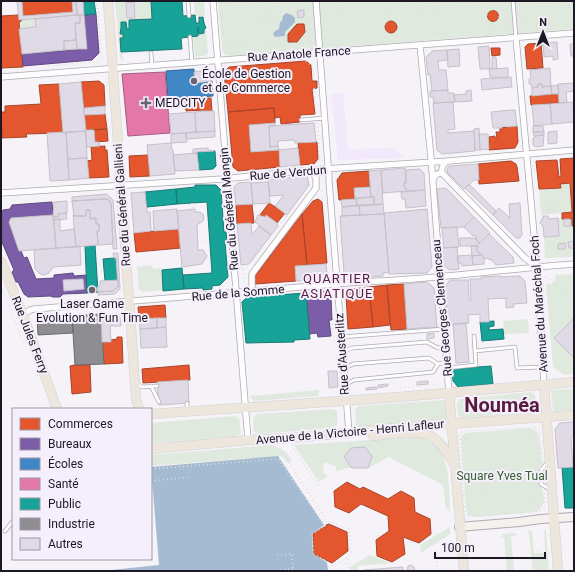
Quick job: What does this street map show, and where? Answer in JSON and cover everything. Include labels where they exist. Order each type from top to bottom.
[{"type":"main road","name":"Rue du Général Gallieni","points":[[108,1],[134,383],[139,408]]},
{"type":"main road","name":"Rue Jules Ferry","points":[[1,261],[23,315],[57,408]]},
{"type":"main road","points":[[152,414],[187,407],[245,408],[346,396],[449,393],[574,382]]},
{"type":"main road","name":"Avenue du Maréchal Foch","points":[[544,384],[558,571]]},
{"type":"main road","name":"Rue Georges Clemenceau","points":[[449,393],[459,526],[464,571]]},
{"type":"main road","name":"Avenue de la Victoire - Henri Lafleur","points":[[152,449],[574,415]]},
{"type":"main road","points":[[306,437],[357,437],[419,433],[434,437],[454,464]]},
{"type":"street","name":"Rue du Général Mangin","points":[[213,1],[248,440]]},
{"type":"street","name":"Rue d'Austerlitz","points":[[316,1],[349,432]]},
{"type":"street","name":"Rue Anatole France","points":[[1,77],[574,33]]},
{"type":"street","name":"Avenue du Maréchal Foch","points":[[516,38],[537,267],[544,384]]},
{"type":"street","name":"Rue Georges Clemenceau","points":[[420,45],[431,162],[449,393]]},
{"type":"street","name":"Rue de Verdun","points":[[1,193],[227,178],[311,170],[449,161],[526,153],[574,150]]},
{"type":"street","points":[[449,161],[444,163],[441,168],[442,173],[524,258],[537,267]]},
{"type":"street","points":[[251,291],[252,274],[316,188],[316,178],[311,170]]},
{"type":"street","points":[[432,181],[434,176],[438,173],[442,173]]},
{"type":"street","name":"Rue de la Somme","points":[[23,315],[34,309],[439,277],[574,264]]},
{"type":"street","points":[[459,526],[574,517]]},
{"type":"lane","points":[[188,1],[189,16]]},
{"type":"lane","points":[[513,1],[516,38]]},
{"type":"lane","points":[[190,37],[192,63]]},
{"type":"lane","points":[[151,53],[152,66]]},
{"type":"lane","points":[[301,120],[325,118]]},
{"type":"lane","points":[[341,337],[444,329]]},
{"type":"lane","points":[[343,368],[353,364],[429,358],[438,364],[476,365],[474,336]]},
{"type":"lane","points":[[342,352],[352,348],[427,342],[438,348],[445,347]]},
{"type":"lane","points":[[475,350],[515,347],[517,368],[543,367]]},
{"type":"lane","points":[[345,385],[354,380],[433,372],[438,364]]},
{"type":"lane","points":[[134,383],[143,386],[157,386]]},
{"type":"lane","points":[[151,386],[159,402]]},
{"type":"lane","points":[[5,531],[12,522]]},
{"type":"path","points":[[47,66],[98,62],[102,58],[97,1]]},
{"type":"path","points":[[228,53],[224,49],[221,2],[247,1],[249,12],[257,19],[266,20],[277,17],[287,1]]},
{"type":"path","points":[[257,1],[260,7],[267,9],[273,6],[275,1]]},
{"type":"path","points":[[307,1],[310,42]]},
{"type":"path","points":[[337,1],[338,13],[403,8],[408,8],[418,12],[440,11],[440,9],[448,8],[448,1]]},
{"type":"path","points":[[403,1],[403,8]]},
{"type":"path","points":[[417,1],[419,34]]},
{"type":"path","points":[[453,1],[453,7],[457,7]]},
{"type":"path","points":[[457,1],[458,18]]},
{"type":"path","points":[[457,7],[460,7],[460,1]]},
{"type":"path","points":[[479,1],[480,9]]},
{"type":"path","points":[[492,1],[493,10]]},
{"type":"path","points":[[506,1],[508,22],[506,32]]},
{"type":"path","points":[[520,1],[521,26]]},
{"type":"path","points":[[521,19],[545,1],[560,8],[574,7]]},
{"type":"path","points":[[568,1],[569,8]]},
{"type":"path","points":[[201,17],[200,4],[206,2],[207,10]]},
{"type":"path","points":[[228,2],[231,8],[243,19]]},
{"type":"path","points":[[432,11],[432,3],[440,2],[440,9]]},
{"type":"path","points":[[467,2],[473,2]]},
{"type":"path","points":[[492,6],[506,5]]},
{"type":"path","points":[[266,46],[267,9]]},
{"type":"path","points":[[385,37],[384,26],[388,20],[390,21],[389,9]]},
{"type":"path","points":[[135,12],[151,10]]},
{"type":"path","points":[[491,28],[490,22],[487,20],[487,13],[490,10],[496,10],[499,13],[498,20]]},
{"type":"path","points":[[240,46],[247,32],[257,19]]},
{"type":"path","points":[[490,22],[496,22],[498,20],[500,22],[508,22]]},
{"type":"path","points":[[328,47],[326,41],[413,36],[419,34],[574,22]]},
{"type":"path","points":[[223,32],[238,33]]},
{"type":"path","points":[[278,45],[277,39],[287,37],[287,44]]},
{"type":"path","points":[[224,43],[230,42],[240,46]]},
{"type":"path","points":[[231,48],[240,46],[266,46],[314,42]]},
{"type":"path","points":[[306,60],[312,66],[314,81]]},
{"type":"path","points":[[314,88],[320,164],[317,165]]},
{"type":"path","points":[[554,189],[556,210]]},
{"type":"path","points":[[540,201],[566,200]]},
{"type":"path","points":[[548,201],[549,215]]},
{"type":"path","points":[[192,203],[192,210]]},
{"type":"path","points":[[548,210],[568,209]]},
{"type":"path","points":[[243,268],[249,265],[287,215]]},
{"type":"path","points":[[198,242],[210,241]]},
{"type":"path","points":[[240,265],[240,268],[243,268],[244,283]]},
{"type":"path","points":[[546,277],[574,302]]},
{"type":"path","points":[[238,284],[250,283]]},
{"type":"path","points":[[332,324],[334,342],[337,344]]},
{"type":"path","points":[[336,410],[337,427]]},
{"type":"path","points":[[461,432],[537,427]]},
{"type":"path","points":[[506,478],[506,467],[537,427]]},
{"type":"path","points":[[537,427],[540,431],[543,464],[540,468],[541,486],[545,489],[544,510]]},
{"type":"path","points":[[461,432],[494,468],[495,479],[467,517]]},
{"type":"path","points":[[461,432],[465,514],[467,517]]},
{"type":"path","points":[[293,443],[292,446],[319,487]]},
{"type":"path","points":[[152,469],[286,458],[327,521],[349,529],[352,552],[348,559],[349,571]]},
{"type":"path","points":[[278,459],[325,526],[312,534],[314,554],[326,561],[330,571]]},
{"type":"path","points":[[494,468],[506,467]]},
{"type":"path","points":[[152,481],[190,477]]},
{"type":"path","points":[[495,479],[506,478],[544,510]]},
{"type":"path","points":[[467,517],[536,512],[544,510]]},
{"type":"path","points":[[436,550],[437,571]]},
{"type":"path","points":[[538,551],[540,571]]},
{"type":"path","points":[[277,555],[292,554],[293,570],[280,570]]},
{"type":"path","points":[[329,568],[348,559]]},
{"type":"shaded area","points":[[343,93],[348,149],[394,148],[404,158],[338,160],[331,95]]},
{"type":"green space","points":[[115,1],[151,1],[152,19],[129,20],[129,29],[127,29],[126,22],[121,22],[120,34],[123,34],[123,38],[120,38],[123,62],[120,58]]},
{"type":"green space","points":[[194,1],[204,1],[205,16],[195,16]]},
{"type":"green space","points":[[218,1],[574,1],[574,29],[229,56],[224,54],[222,49]]},
{"type":"green space","points":[[35,19],[36,27],[19,29],[19,23],[22,20]]},
{"type":"green space","points":[[198,27],[199,34],[204,33],[204,29],[206,28],[208,53],[205,56],[195,57],[193,37],[198,36]]},
{"type":"green space","points":[[570,183],[572,212],[541,215],[539,189],[561,188],[560,184]]},
{"type":"green space","points":[[558,218],[564,219],[565,226],[571,226],[570,219],[572,219],[572,226],[574,226],[574,241],[568,242],[569,248],[574,248],[574,257],[545,258],[544,237],[559,236]]},
{"type":"green space","points":[[152,265],[153,269],[161,268],[163,290],[143,292],[139,289],[137,267]]},
{"type":"green space","points":[[574,274],[574,374],[564,375],[553,367],[546,286],[549,283],[551,285],[556,280],[556,275]]},
{"type":"green space","points":[[528,319],[529,333],[504,334],[503,321]]},
{"type":"green space","points":[[574,389],[574,410],[553,411],[551,390]]},
{"type":"green space","points":[[319,390],[318,396],[254,401],[250,397],[250,396]]},
{"type":"green space","points":[[531,392],[535,395],[536,409],[532,412],[461,418],[458,415],[457,403],[460,399]]},
{"type":"green space","points":[[445,400],[447,418],[444,420],[360,427],[356,425],[355,411],[358,406]]},
{"type":"green space","points":[[332,409],[337,411],[337,425],[333,428],[259,434],[254,432],[253,418],[257,414]]},
{"type":"green space","points":[[235,416],[239,419],[241,434],[236,436],[154,443],[152,442],[152,423]]},
{"type":"green space","name":"Square Yves Tual","points":[[531,428],[539,434],[542,464],[539,467],[539,480],[544,497],[540,509],[536,512],[476,517],[468,515],[466,509],[461,438],[465,433]]},
{"type":"green space","points":[[418,437],[433,443],[439,449],[443,457],[448,475],[450,512],[446,508],[443,485],[389,457],[368,468],[347,468],[337,471],[335,466],[327,462],[322,465],[324,468],[323,473],[328,476],[319,482],[294,445]]},
{"type":"green space","points":[[271,445],[283,450],[292,460],[287,463],[284,457],[278,456],[152,466],[152,455]]},
{"type":"green space","points":[[450,527],[450,534],[421,553],[420,545]]},
{"type":"green space","points":[[544,529],[546,531],[549,571],[533,571],[529,534],[527,534],[528,531],[532,531],[534,553],[545,553]]},
{"type":"green space","points":[[515,533],[517,535],[511,536],[514,571],[507,571],[504,537],[501,537],[503,534]]},
{"type":"green space","points":[[370,555],[390,563],[358,566],[358,571],[350,571],[350,567]]},
{"type":"water","points":[[286,13],[295,18],[295,22],[285,32],[285,36],[275,37],[273,34],[279,29],[280,22]]},
{"type":"water","points":[[278,456],[324,525],[312,534],[313,554],[327,562],[328,571],[102,571],[159,565],[152,467]]},
{"type":"building: Commerces","points":[[22,1],[72,1],[73,12],[23,16]]},
{"type":"building: Commerces","points":[[491,11],[495,11],[497,12],[497,20],[491,21],[488,18],[488,14]]},
{"type":"building: Commerces","points":[[18,15],[19,20],[22,20],[19,23],[23,67],[1,68],[1,16]]},
{"type":"building: Commerces","points":[[391,21],[395,23],[397,27],[395,31],[391,33],[387,31],[385,27],[387,23]]},
{"type":"building: Commerces","points":[[297,24],[304,24],[305,32],[297,42],[288,42],[288,34]]},
{"type":"building: Commerces","points":[[541,43],[543,68],[527,69],[525,47],[528,44]]},
{"type":"building: Commerces","points":[[491,48],[500,48],[500,55],[492,56]]},
{"type":"building: Commerces","points":[[306,61],[311,65],[312,81],[317,81],[317,88],[312,89],[315,114],[300,115],[300,122],[281,124],[280,117],[275,118],[274,108],[228,112],[224,72],[229,67]]},
{"type":"building: Commerces","points":[[99,81],[104,85],[105,106],[84,108],[81,82]]},
{"type":"building: Commerces","points":[[59,84],[63,133],[26,134],[27,137],[2,138],[1,112],[5,112],[5,106],[41,104],[39,85]]},
{"type":"building: Commerces","points":[[559,94],[559,103],[531,105],[530,96]]},
{"type":"building: Commerces","points":[[211,98],[212,111],[186,111],[185,99]]},
{"type":"building: Commerces","points":[[274,108],[275,123],[249,125],[251,152],[279,150],[280,167],[238,171],[233,167],[228,112]]},
{"type":"building: Commerces","points":[[105,114],[107,129],[85,130],[84,115]]},
{"type":"building: Commerces","points":[[517,126],[518,142],[515,148],[489,150],[489,137],[495,136],[495,138],[497,138],[496,132],[500,132],[500,128]]},
{"type":"building: Commerces","points":[[107,129],[108,141],[95,142],[94,130]]},
{"type":"building: Commerces","points":[[317,142],[318,159],[314,164],[300,165],[298,143]]},
{"type":"building: Commerces","points":[[105,146],[105,150],[107,150],[109,177],[89,178],[87,161],[92,160],[91,147]]},
{"type":"building: Commerces","points":[[148,155],[150,176],[130,177],[129,156]]},
{"type":"building: Commerces","points":[[574,158],[574,226],[572,226],[572,219],[562,219],[562,213],[572,212],[570,183],[560,184],[561,188],[539,189],[536,161],[557,160],[559,177],[561,176],[560,159]]},
{"type":"building: Commerces","points":[[511,161],[516,164],[519,181],[479,184],[478,164]]},
{"type":"building: Commerces","points":[[369,171],[370,187],[354,188],[355,199],[339,200],[337,180],[342,173]]},
{"type":"building: Commerces","points":[[318,199],[322,202],[327,263],[307,265],[302,214],[313,201]]},
{"type":"building: Commerces","points":[[269,203],[285,213],[277,223],[266,215],[265,217],[260,215]]},
{"type":"building: Commerces","points":[[252,204],[254,223],[237,224],[236,205]]},
{"type":"building: Commerces","points":[[302,214],[307,265],[295,266],[296,281],[255,284],[255,276]]},
{"type":"building: Commerces","points":[[179,229],[181,248],[136,252],[134,233]]},
{"type":"building: Commerces","points":[[404,284],[407,329],[391,330],[387,285]]},
{"type":"building: Commerces","points":[[387,285],[390,325],[373,327],[369,287]]},
{"type":"building: Commerces","points":[[369,287],[373,327],[348,329],[346,295],[351,289]]},
{"type":"building: Commerces","points":[[165,305],[166,318],[139,319],[138,307]]},
{"type":"building: Commerces","points":[[117,337],[122,337],[123,363],[104,364],[102,342],[111,342],[111,340],[117,339]]},
{"type":"building: Commerces","points":[[90,365],[91,392],[72,394],[70,366]]},
{"type":"building: Commerces","points":[[189,365],[190,380],[143,383],[142,369]]},
{"type":"building: Commerces","points":[[347,482],[360,489],[363,487],[388,499],[401,491],[414,498],[415,512],[430,519],[431,534],[419,543],[403,537],[405,554],[392,562],[377,556],[376,540],[389,531],[388,516],[361,504],[349,513],[335,507],[334,491]]},
{"type":"building: Commerces","points":[[329,524],[347,532],[348,551],[332,563],[314,554],[313,534],[324,527],[326,528],[326,525]]},
{"type":"building: Bureaux","points":[[96,14],[99,53],[92,60],[23,66],[22,54],[87,49],[84,15]]},
{"type":"building: Bureaux","points":[[52,202],[53,215],[11,218],[9,222],[19,251],[21,251],[24,258],[27,257],[36,279],[54,278],[54,275],[73,273],[74,276],[87,275],[87,293],[63,294],[60,297],[28,297],[24,294],[18,282],[16,282],[12,272],[14,270],[1,240],[1,212],[3,210],[10,209],[12,205]]},
{"type":"building: Bureaux","points":[[324,291],[329,294],[331,298],[332,320],[329,320],[331,336],[318,337],[317,333],[309,334],[306,293]]},
{"type":"building: Écoles","points":[[194,69],[195,83],[212,81],[213,96],[168,99],[166,71]]},
{"type":"building: Santé","name":"MEDCITY","points":[[165,72],[170,133],[128,136],[122,74]]},
{"type":"building: Public","points":[[83,1],[94,1],[96,14],[84,15]]},
{"type":"building: Public","points":[[151,1],[182,1],[183,16],[195,15],[196,23],[199,23],[199,17],[203,17],[206,28],[204,29],[204,33],[199,34],[198,27],[198,36],[181,38],[182,49],[121,52],[120,38],[123,38],[123,34],[120,34],[121,22],[126,22],[127,29],[129,29],[129,20],[152,19]]},
{"type":"building: Public","points":[[215,151],[216,166],[213,169],[199,170],[197,152]]},
{"type":"building: Public","points":[[195,185],[216,185],[221,190],[224,232],[226,232],[227,241],[225,242],[228,277],[220,285],[212,286],[212,289],[184,289],[183,275],[212,273],[207,202],[177,204],[176,189],[195,187]]},
{"type":"building: Public","points":[[176,189],[177,204],[147,207],[145,192]]},
{"type":"building: Public","points":[[95,245],[98,292],[87,293],[85,246]]},
{"type":"building: Public","points":[[116,258],[118,280],[105,281],[103,259]]},
{"type":"building: Public","points":[[182,268],[184,289],[163,291],[162,270]]},
{"type":"building: Public","points":[[306,293],[310,339],[294,340],[294,342],[246,343],[242,302],[247,297]]},
{"type":"building: Public","points":[[494,321],[494,326],[489,327],[489,330],[503,329],[504,339],[482,341],[480,322]]},
{"type":"building: Public","points":[[491,366],[493,384],[458,387],[453,381],[452,369]]},
{"type":"building: Public","points":[[562,467],[574,467],[574,508],[565,508]]},
{"type":"building: Industrie","points":[[101,314],[104,364],[75,365],[72,316]]},
{"type":"building: Industrie","points":[[72,316],[73,333],[38,335],[37,318]]},
{"type":"building: Autres","points":[[17,1],[22,1],[23,16],[73,12],[72,1],[76,1],[77,15],[19,20]]},
{"type":"building: Autres","points":[[76,1],[83,1],[84,15],[77,15]]},
{"type":"building: Autres","points":[[134,2],[135,18],[127,18],[126,3]]},
{"type":"building: Autres","points":[[304,10],[304,17],[298,18],[297,11]]},
{"type":"building: Autres","points":[[80,15],[80,23],[75,23],[76,40],[64,41],[64,50],[22,54],[19,29],[36,27],[35,19]]},
{"type":"building: Autres","points":[[80,15],[84,15],[87,49],[77,49],[75,23],[80,23]]},
{"type":"building: Autres","points":[[76,40],[77,49],[64,50],[64,41]]},
{"type":"building: Autres","points":[[557,42],[558,59],[553,60],[553,56],[544,57],[543,43]]},
{"type":"building: Autres","points":[[570,44],[574,44],[574,56],[571,56]]},
{"type":"building: Autres","points":[[489,46],[490,69],[480,69],[478,47]]},
{"type":"building: Autres","points":[[459,49],[460,66],[448,67],[447,50]]},
{"type":"building: Autres","points":[[447,50],[448,60],[438,61],[439,70],[446,70],[448,90],[432,91],[426,57],[432,51]]},
{"type":"building: Autres","points":[[492,57],[496,57],[497,68],[492,69]]},
{"type":"building: Autres","points":[[508,68],[508,78],[490,77],[489,69]]},
{"type":"building: Autres","points":[[550,68],[551,86],[542,87],[542,84],[538,84],[538,87],[532,88],[531,84],[529,84],[529,79],[531,78],[530,70]]},
{"type":"building: Autres","points":[[209,70],[211,72],[212,81],[195,83],[194,72]]},
{"type":"building: Autres","points":[[511,77],[512,87],[482,90],[481,79]]},
{"type":"building: Autres","points":[[81,82],[86,131],[63,133],[59,84]]},
{"type":"building: Autres","points":[[574,83],[574,91],[566,92],[567,102],[559,103],[558,84]]},
{"type":"building: Autres","points":[[538,84],[542,84],[542,87],[551,86],[552,94],[532,96],[532,88],[538,87]]},
{"type":"building: Autres","points":[[558,85],[559,94],[552,94],[551,86]]},
{"type":"building: Autres","points":[[448,90],[448,93],[454,93],[455,102],[434,103],[433,97],[430,97],[430,91]]},
{"type":"building: Autres","points":[[471,90],[472,101],[455,102],[454,95],[466,94],[466,91]]},
{"type":"building: Autres","points":[[453,102],[455,129],[448,130],[448,133],[474,131],[475,151],[442,154],[437,150],[433,103]]},
{"type":"building: Autres","points":[[573,102],[574,122],[552,124],[550,104]]},
{"type":"building: Autres","points":[[550,104],[552,124],[534,126],[532,105]]},
{"type":"building: Autres","points":[[105,106],[105,114],[84,115],[84,108]]},
{"type":"building: Autres","points":[[515,110],[517,126],[502,126],[502,128],[493,128],[491,112]]},
{"type":"building: Autres","points":[[214,111],[215,131],[196,132],[195,112]]},
{"type":"building: Autres","points":[[195,112],[196,132],[171,134],[169,114]]},
{"type":"building: Autres","points":[[275,123],[275,126],[269,126],[270,147],[278,146],[279,150],[251,152],[249,125]]},
{"type":"building: Autres","points":[[314,123],[316,142],[295,143],[294,140],[278,141],[278,146],[270,147],[269,126]]},
{"type":"building: Autres","points":[[533,126],[543,126],[544,132],[533,132]]},
{"type":"building: Autres","points":[[479,128],[480,150],[475,150],[474,129]]},
{"type":"building: Autres","points":[[85,130],[94,130],[95,142],[99,142],[100,146],[87,147]]},
{"type":"building: Autres","points":[[86,131],[87,158],[68,159],[66,132]]},
{"type":"building: Autres","points":[[215,131],[215,137],[186,139],[186,133]]},
{"type":"building: Autres","points":[[557,131],[557,143],[548,144],[548,132]]},
{"type":"building: Autres","points":[[66,132],[69,180],[50,181],[47,133]]},
{"type":"building: Autres","points":[[533,132],[544,132],[544,135],[534,136]]},
{"type":"building: Autres","points":[[186,133],[187,142],[171,143],[171,134]]},
{"type":"building: Autres","points":[[479,134],[488,134],[489,149],[480,150]]},
{"type":"building: Autres","points":[[544,135],[543,146],[536,147],[533,145],[533,138],[535,136]]},
{"type":"building: Autres","points":[[171,143],[175,174],[150,176],[147,145]]},
{"type":"building: Autres","points":[[208,148],[208,150],[214,151],[197,152],[193,154],[193,149]]},
{"type":"building: Autres","points":[[298,148],[300,165],[280,167],[279,150]]},
{"type":"building: Autres","points":[[197,153],[199,170],[175,171],[173,155]]},
{"type":"building: Autres","points":[[87,158],[89,178],[69,180],[68,159]]},
{"type":"building: Autres","points":[[478,164],[479,180],[474,180],[464,189],[447,172],[448,167],[450,166]]},
{"type":"building: Autres","points":[[405,168],[406,183],[404,183],[407,191],[383,193],[381,170]]},
{"type":"building: Autres","points":[[420,169],[424,173],[425,190],[407,191],[404,183],[406,183],[406,170]]},
{"type":"building: Autres","points":[[381,170],[383,204],[374,205],[374,197],[371,197],[369,171]]},
{"type":"building: Autres","points":[[307,176],[309,185],[287,215],[275,206],[284,195],[270,196],[268,180]]},
{"type":"building: Autres","points":[[251,182],[253,204],[236,205],[234,187],[238,183]]},
{"type":"building: Autres","points":[[268,182],[270,203],[253,204],[251,183]]},
{"type":"building: Autres","points":[[469,184],[496,211],[493,215],[465,188]]},
{"type":"building: Autres","points":[[370,187],[371,197],[355,199],[354,188]]},
{"type":"building: Autres","points":[[446,188],[474,217],[464,227],[441,228],[437,189]]},
{"type":"building: Autres","points":[[425,190],[426,206],[406,208],[405,199],[402,199],[401,192]]},
{"type":"building: Autres","points":[[145,192],[147,212],[150,212],[151,231],[134,233],[131,193]]},
{"type":"building: Autres","points":[[107,194],[113,200],[117,249],[113,249],[111,204],[109,200],[72,201],[72,197]]},
{"type":"building: Autres","points":[[374,197],[374,205],[357,206],[356,198]]},
{"type":"building: Autres","points":[[356,199],[357,206],[342,207],[341,200]]},
{"type":"building: Autres","points":[[109,200],[111,204],[113,244],[98,245],[97,231],[99,231],[99,224],[96,224],[96,218],[90,219],[90,210],[86,210],[86,216],[74,216],[72,201]]},
{"type":"building: Autres","points":[[67,201],[67,213],[58,214],[58,217],[53,217],[54,202]]},
{"type":"building: Autres","points":[[520,203],[522,235],[520,238],[516,238],[493,215],[499,208],[510,218],[509,204]]},
{"type":"building: Autres","points":[[383,204],[384,214],[360,215],[359,205]]},
{"type":"building: Autres","points":[[359,205],[360,215],[342,216],[342,207]]},
{"type":"building: Autres","points":[[177,209],[179,229],[154,231],[153,211]]},
{"type":"building: Autres","points":[[195,209],[195,212],[203,214],[204,218],[203,221],[197,225],[198,250],[203,250],[207,256],[202,264],[182,267],[177,211]]},
{"type":"building: Autres","points":[[427,209],[432,267],[427,273],[389,274],[384,213]]},
{"type":"building: Autres","points":[[86,210],[90,210],[90,219],[96,218],[96,224],[99,224],[99,231],[97,231],[98,245],[76,247],[73,215],[86,216]]},
{"type":"building: Autres","points":[[66,213],[67,219],[54,220],[53,217],[58,217],[58,214]]},
{"type":"building: Autres","points":[[384,214],[389,272],[383,273],[383,276],[351,278],[344,273],[340,216]]},
{"type":"building: Autres","points":[[53,215],[56,248],[19,251],[9,222],[11,218]]},
{"type":"building: Autres","points":[[258,215],[265,217],[266,215],[277,223],[278,226],[271,235],[255,222]]},
{"type":"building: Autres","points":[[543,216],[548,216],[549,219],[558,218],[559,236],[544,237],[543,226],[540,223]]},
{"type":"building: Autres","points":[[474,217],[490,233],[480,243],[476,240],[477,238],[474,235],[473,236],[464,227]]},
{"type":"building: Autres","points":[[60,219],[60,231],[74,229],[76,247],[56,248],[54,220]]},
{"type":"building: Autres","points":[[564,219],[570,219],[571,226],[564,226]]},
{"type":"building: Autres","points":[[251,223],[252,235],[259,226],[271,235],[249,264],[241,265],[237,224]]},
{"type":"building: Autres","points":[[457,227],[459,247],[444,248],[442,228]]},
{"type":"building: Autres","points":[[489,234],[513,257],[514,263],[496,265],[491,259],[485,259],[476,250],[478,248],[477,246]]},
{"type":"building: Autres","points":[[460,238],[477,238],[476,240],[480,243],[477,246],[460,246]]},
{"type":"building: Autres","points":[[574,241],[574,248],[569,248],[568,242]]},
{"type":"building: Autres","points":[[565,243],[565,249],[558,249],[558,244]]},
{"type":"building: Autres","points":[[80,246],[81,265],[53,267],[49,273],[44,275],[40,274],[35,269],[34,250]]},
{"type":"building: Autres","points":[[471,246],[477,246],[478,248],[476,250],[482,255],[472,256]]},
{"type":"building: Autres","points":[[457,247],[459,269],[450,270],[443,265],[442,248]]},
{"type":"building: Autres","points":[[113,253],[118,253],[120,289],[115,294],[98,295],[98,292],[113,291],[118,287],[116,258],[114,258]]},
{"type":"building: Autres","points":[[472,255],[473,265],[462,266],[461,263],[458,263],[457,256]]},
{"type":"building: Autres","points":[[482,255],[484,258],[484,264],[473,265],[472,256]]},
{"type":"building: Autres","points":[[326,264],[327,274],[322,279],[296,281],[295,266]]},
{"type":"building: Autres","points":[[520,276],[525,281],[527,303],[513,304],[514,307],[506,308],[506,298],[488,299],[489,322],[480,322],[480,314],[468,315],[469,323],[448,325],[445,287],[450,280],[468,280],[469,300],[471,300],[470,279]]},
{"type":"building: Autres","points":[[83,279],[84,289],[64,291],[63,280]]},
{"type":"building: Autres","points":[[118,280],[118,287],[113,291],[98,292],[97,287],[100,287],[100,281]]},
{"type":"building: Autres","points":[[427,282],[434,288],[437,328],[407,329],[404,284]]},
{"type":"building: Autres","points":[[101,314],[118,314],[120,318],[121,326],[110,326],[111,342],[102,342]]},
{"type":"building: Autres","points":[[157,318],[157,328],[140,329],[139,319]]},
{"type":"building: Autres","points":[[157,318],[166,318],[166,327],[157,328]]},
{"type":"building: Autres","points":[[574,318],[574,358],[554,338]]},
{"type":"building: Autres","points":[[466,323],[469,362],[456,363],[453,324]]},
{"type":"building: Autres","points":[[166,327],[167,347],[141,348],[140,329]]},
{"type":"building: Autres","points":[[434,333],[434,338],[427,339],[427,334]]},
{"type":"building: Autres","points":[[328,371],[337,371],[338,387],[329,388]]},
{"type":"building: Autres","points":[[188,380],[189,403],[159,405],[157,382]]},
{"type":"building: Autres","points":[[428,381],[428,384],[417,385],[417,382]]},
{"type":"building: Autres","points":[[388,384],[388,386],[378,388],[378,385]]},
{"type":"building: Autres","points":[[376,387],[377,389],[366,390],[366,388]]},
{"type":"building: Autres","points":[[574,422],[574,436],[571,438],[573,467],[558,468],[555,429],[560,423]]},
{"type":"building: Autres","points":[[365,447],[372,456],[368,468],[352,468],[344,457],[351,448]]},
{"type":"building: Autres","points":[[411,565],[414,567],[415,571],[407,571],[408,566]]},
{"type":"building: Autres","points":[[403,567],[403,571],[364,571],[364,570]]},
{"type":"place","name":"École de Gestion et de Commerce","points":[[194,81]]},
{"type":"place","name":"MEDCITY","points":[[146,103]]},
{"type":"place","name":"Laser Game Evolution & Fun Time","points":[[92,290]]},
{"type":"district","name":"QUARTIER ASIATIQUE","points":[[337,286]]},
{"type":"district","name":"Nouméa","points":[[502,405]]}]
